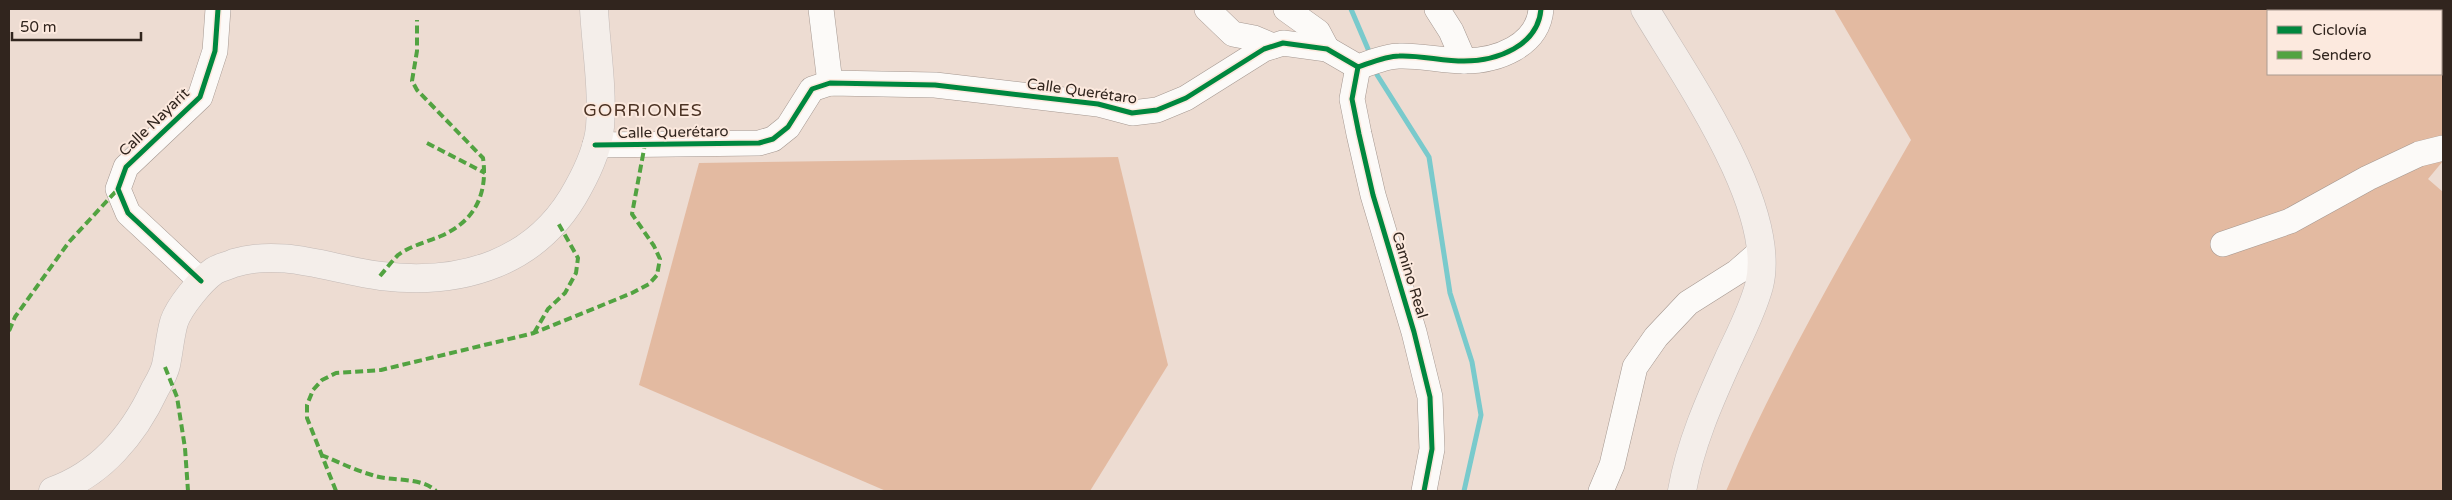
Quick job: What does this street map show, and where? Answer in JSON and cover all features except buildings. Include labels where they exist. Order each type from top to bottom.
[{"type":"main road","points":[[53,491],[95,469],[123,442],[143,414],[165,367],[175,321],[201,282],[216,269],[247,260],[279,257],[328,264],[380,276],[435,277],[476,270],[514,256],[547,233],[568,207],[589,169],[600,128],[600,76],[594,9]]},
{"type":"main road","points":[[1645,9],[1716,128],[1754,215],[1761,252],[1759,285],[1744,325],[1710,399],[1687,465],[1682,491]]},
{"type":"street","name":"Calle Nayarit","points":[[201,282],[128,213],[118,189],[126,166],[200,97],[215,50],[218,9]]},
{"type":"street","points":[[1207,9],[1233,34],[1254,38],[1274,46]]},
{"type":"street","points":[[1286,9],[1318,32],[1327,49]]},
{"type":"street","points":[[1437,9],[1451,31],[1464,61]]},
{"type":"street","points":[[1358,67],[1397,56],[1464,61],[1495,57],[1520,46],[1536,30],[1541,9]]},
{"type":"street","points":[[824,10],[830,83]]},
{"type":"street","name":"Calle Querétaro","points":[[595,145],[759,144],[773,139],[788,127],[812,89],[830,83],[935,85],[1098,104],[1132,113],[1157,110],[1186,98],[1264,49],[1283,43],[1327,49],[1358,67]]},
{"type":"street","name":"Camino Real","points":[[1358,67],[1352,99],[1359,134],[1373,195],[1414,332],[1430,397],[1432,449],[1424,491]]},
{"type":"street","points":[[2223,244],[2290,221],[2418,154],[2443,148]]},
{"type":"street","points":[[1601,491],[1612,465],[1635,367],[1656,337],[1688,303],[1737,272],[1761,252]]},
{"type":"shaded area","points":[[1834,9],[2443,9],[2443,161],[2428,179],[2443,192],[2443,491],[1726,491],[1790,357],[1911,140]]},
{"type":"shaded area","points":[[1118,157],[1168,365],[1090,491],[886,491],[639,385],[699,163]]},
{"type":"waterway","points":[[1351,9],[1371,56]]},
{"type":"waterway","points":[[1374,70],[1429,157],[1450,293],[1472,362],[1481,415],[1464,491]]},
{"type":"marked path","points":[[380,276],[398,255],[441,236],[463,223],[477,205],[483,183],[483,158],[417,90],[412,81],[417,51],[417,20]]},
{"type":"marked path","points":[[427,143],[485,173]]},
{"type":"marked path","points":[[336,491],[307,418],[307,405],[313,390],[322,380],[336,373],[381,370],[534,333],[632,293],[649,284],[657,275],[660,259],[654,246],[632,214],[645,144]]},
{"type":"marked path","points":[[9,331],[15,317],[69,242],[118,189]]},
{"type":"marked path","points":[[534,333],[548,309],[565,293],[576,273],[578,258],[557,221]]},
{"type":"marked path","points":[[165,367],[177,397],[185,448],[188,491]]},
{"type":"marked path","points":[[321,455],[365,473],[422,483],[436,491]]},
{"type":"cycle path","points":[[201,281],[128,213],[118,189],[126,167],[200,97],[215,51],[218,9]]},
{"type":"cycle path","points":[[595,145],[759,143],[773,139],[788,127],[812,89],[830,83],[935,85],[1098,104],[1132,113],[1157,110],[1186,98],[1264,49],[1283,43],[1327,49],[1358,67],[1394,56],[1464,61],[1490,58],[1514,49],[1524,42],[1538,22],[1541,9]]},
{"type":"cycle path","points":[[1358,67],[1352,99],[1359,134],[1373,195],[1414,332],[1430,397],[1432,449],[1424,491]]},
{"type":"district","name":"GORRIONES","points":[[643,110]]}]
